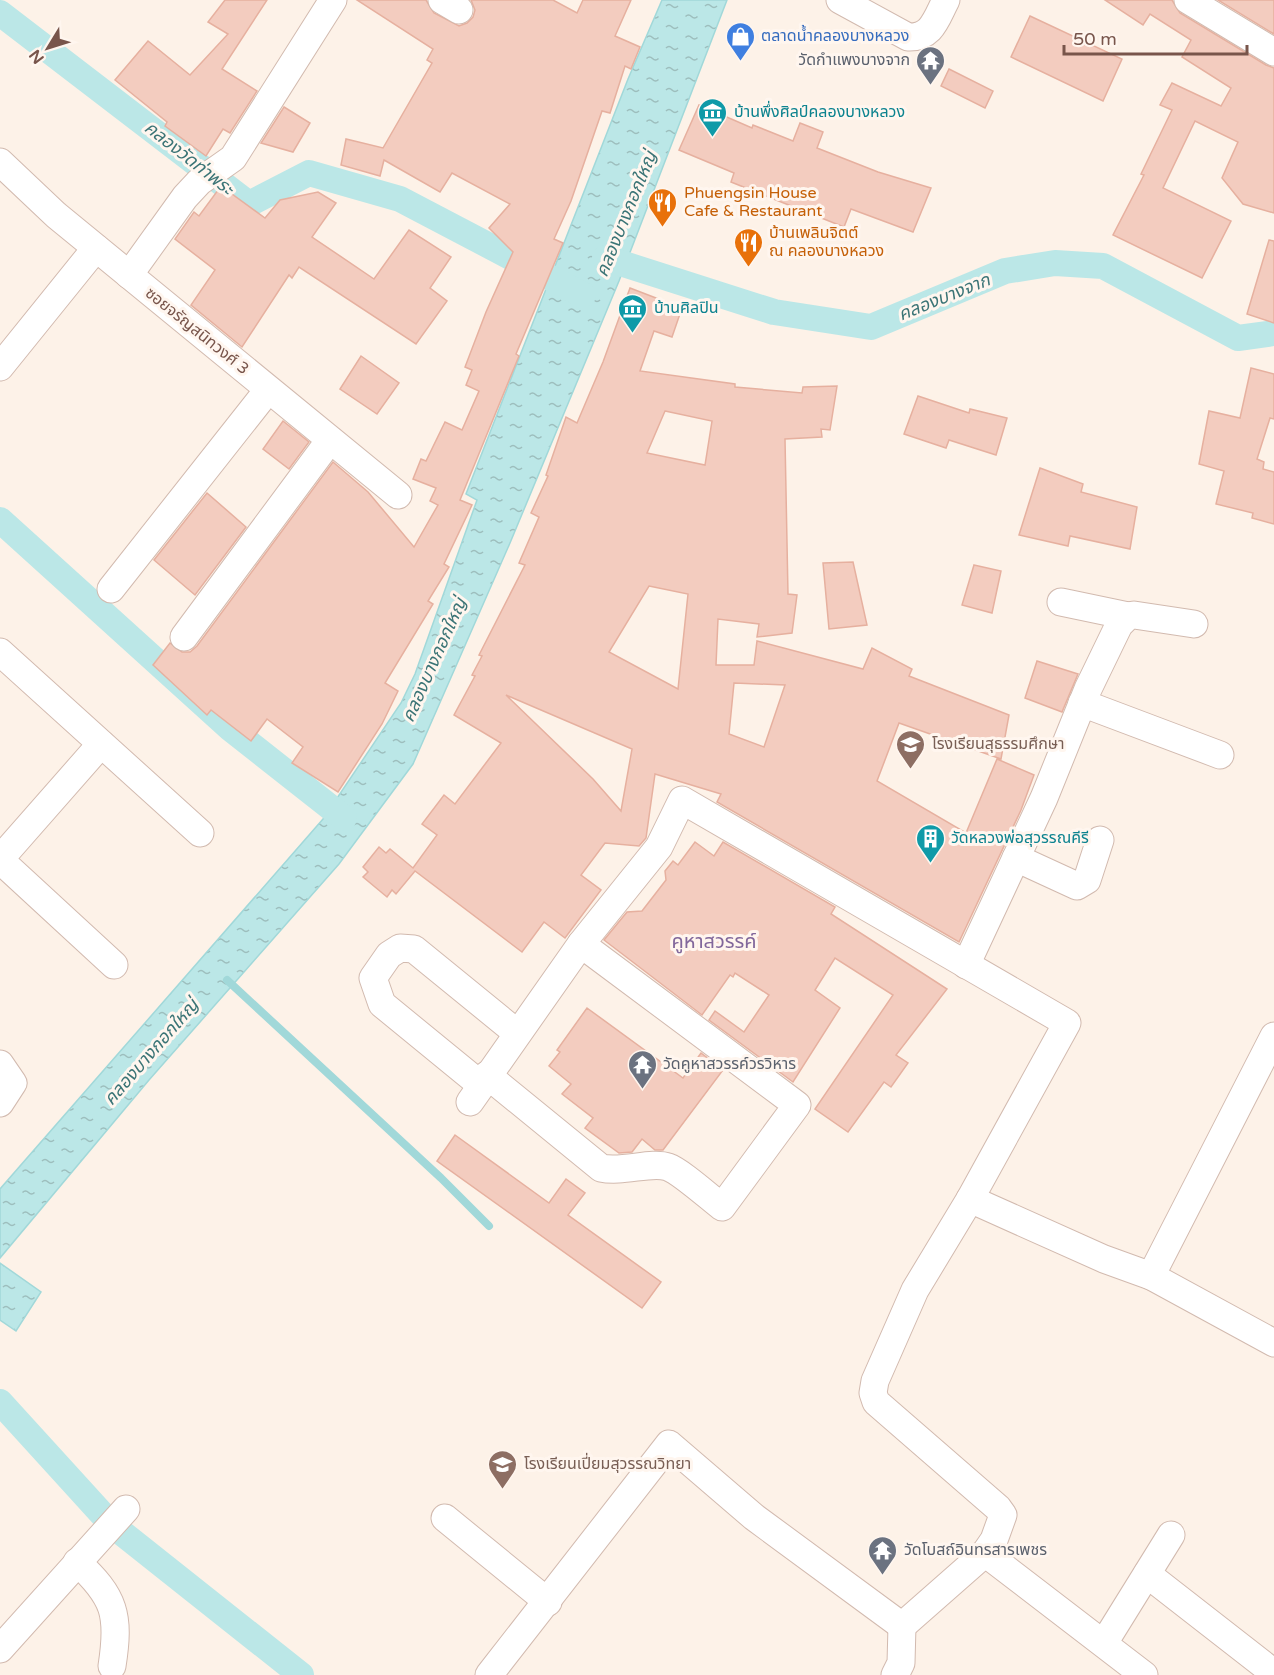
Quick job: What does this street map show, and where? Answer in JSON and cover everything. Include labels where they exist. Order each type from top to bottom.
[{"type":"street","points":[[129,275],[185,197],[216,171],[275,94],[333,0]]},
{"type":"street","points":[[840,0],[908,37],[920,38],[929,32],[946,0]]},
{"type":"street","points":[[1188,0],[1274,52]]},
{"type":"street","name":"ซอยจรัญสนิทวงศ์ 3","points":[[0,162],[96,248],[398,495]]},
{"type":"street","points":[[0,368],[96,248]]},
{"type":"street","points":[[111,589],[268,390]]},
{"type":"street","points":[[183,637],[330,440]]},
{"type":"street","points":[[1061,602],[1128,616],[1147,615],[1194,624]]},
{"type":"street","points":[[966,965],[1016,858],[1082,703],[1119,625],[1128,616]]},
{"type":"street","points":[[1,654],[200,833]]},
{"type":"street","points":[[1082,703],[1220,755]]},
{"type":"street","points":[[100,744],[0,860],[114,965]]},
{"type":"street","points":[[479,1088],[580,944],[659,847],[682,800],[1067,1023],[970,1199],[915,1290],[875,1381],[873,1393],[876,1402],[998,1508],[1003,1515],[1002,1523],[985,1553],[902,1626],[901,1663],[895,1675]]},
{"type":"street","points":[[1016,858],[1077,886],[1087,880],[1100,840]]},
{"type":"street","points":[[517,1033],[414,949],[400,948],[380,966],[373,978],[382,1004],[479,1088],[601,1168],[617,1172],[656,1166],[668,1167],[722,1207],[797,1105],[580,944]]},
{"type":"street","points":[[1151,1276],[1274,1036]]},
{"type":"street","points":[[0,1064],[13,1083],[0,1103]]},
{"type":"street","points":[[970,1199],[1104,1259],[1151,1276],[1274,1343]]},
{"type":"street","points":[[489,1675],[669,1444],[754,1517],[902,1626]]},
{"type":"street","points":[[0,1649],[126,1509]]},
{"type":"street","points":[[445,1518],[548,1602]]},
{"type":"street","points":[[1104,1643],[1171,1535]]},
{"type":"street","points":[[985,1553],[1144,1675]]},
{"type":"street","points":[[77,1562],[95,1579],[114,1610],[116,1637],[112,1666]]},
{"type":"street","points":[[1147,1574],[1274,1673]]},
{"type":"water","name":"คลองบางกอกใหญ่","points":[[662,0],[727,0],[619,281],[510,543],[413,764],[339,864],[149,1080],[0,1258],[0,1189],[323,819],[401,703],[415,674],[477,500],[466,494],[628,79]]},
{"type":"water","points":[[0,1263],[41,1292],[16,1331],[0,1320]]},
{"type":"building","points":[[225,0],[267,0],[222,69],[257,91],[230,133],[223,129],[206,156],[165,126],[167,122],[115,80],[148,41],[190,75],[228,34],[208,22]]},
{"type":"building","points":[[357,0],[426,0],[434,13],[459,26],[467,23],[473,17],[475,10],[471,0],[553,0],[577,13],[583,0],[631,0],[615,36],[640,47],[631,69],[625,66],[610,113],[602,111],[571,201],[554,239],[563,243],[516,354],[519,356],[460,500],[472,505],[444,564],[449,567],[428,601],[433,604],[385,683],[398,691],[382,724],[338,792],[292,763],[303,747],[267,719],[251,741],[211,710],[207,715],[153,665],[170,643],[182,652],[190,652],[197,646],[333,462],[368,492],[414,547],[438,505],[430,501],[436,488],[413,479],[421,459],[426,461],[445,422],[462,430],[479,391],[466,385],[472,370],[465,367],[486,312],[513,252],[489,228],[510,204],[452,173],[440,192],[384,160],[380,176],[341,165],[346,139],[383,148],[432,63],[427,60],[433,49]]},
{"type":"building","points":[[1105,0],[1172,0],[1180,13],[1274,68],[1274,213],[1243,204],[1222,178],[1238,142],[1195,121],[1163,188],[1231,221],[1202,278],[1113,235],[1144,175],[1141,174],[1172,110],[1160,105],[1172,83],[1221,106],[1231,88],[1182,57],[1191,40],[1150,14],[1143,25]]},
{"type":"building","points":[[1218,0],[1274,0],[1274,34]]},
{"type":"building","points":[[1030,16],[1122,59],[1103,101],[1011,57]]},
{"type":"building","points":[[949,69],[993,91],[985,108],[941,86]]},
{"type":"building","points":[[699,105],[752,128],[753,125],[793,141],[800,123],[823,132],[817,148],[878,172],[931,188],[913,232],[851,209],[844,227],[731,182],[734,173],[679,150]]},
{"type":"building","points":[[284,107],[310,123],[293,152],[261,143]]},
{"type":"building","points":[[221,186],[265,218],[280,200],[318,192],[336,203],[312,237],[374,279],[409,230],[451,257],[430,288],[447,301],[416,344],[299,267],[292,278],[289,275],[242,347],[191,305],[215,270],[175,239],[194,212],[199,216]]},
{"type":"building","points":[[1269,240],[1274,241],[1274,323],[1247,314]]},
{"type":"building","points":[[630,288],[682,308],[672,337],[654,331],[640,371],[735,384],[735,387],[802,393],[803,387],[837,386],[830,430],[821,429],[822,437],[785,439],[788,594],[797,595],[792,633],[757,637],[759,624],[718,619],[716,665],[754,665],[757,641],[863,669],[872,648],[912,669],[909,676],[1009,715],[1001,759],[899,723],[877,781],[966,833],[997,759],[1034,775],[1021,810],[959,942],[717,802],[721,794],[655,774],[646,838],[639,846],[605,843],[581,875],[601,890],[565,938],[544,922],[522,952],[415,871],[396,894],[392,890],[387,897],[363,877],[368,872],[363,867],[379,847],[386,853],[390,849],[413,868],[437,835],[422,824],[444,795],[455,804],[501,743],[454,715],[475,676],[472,675],[482,656],[479,655],[525,565],[519,563],[539,517],[531,513],[548,476],[546,475],[566,417],[577,423],[603,362]],"holes":[[[665,411],[712,421],[705,465],[647,453]],[[649,586],[688,594],[678,689],[609,652]],[[734,683],[785,685],[764,747],[729,734]],[[506,695],[632,749],[621,811],[593,779]]]},
{"type":"building","points":[[361,356],[399,383],[377,414],[340,389]]},
{"type":"building","points":[[1251,368],[1274,374],[1274,419],[1270,418],[1257,459],[1264,462],[1263,469],[1274,472],[1274,524],[1252,518],[1253,513],[1216,504],[1224,471],[1199,464],[1209,411],[1240,418]]},
{"type":"building","points":[[918,396],[969,413],[970,409],[1007,418],[996,455],[949,440],[946,448],[904,434]]},
{"type":"building","points":[[283,421],[309,442],[289,469],[263,449]]},
{"type":"building","points":[[1040,468],[1083,484],[1081,492],[1137,507],[1130,549],[1070,536],[1068,546],[1019,535]]},
{"type":"building","points":[[207,493],[246,527],[195,595],[154,560]]},
{"type":"building","points":[[853,562],[867,625],[829,629],[823,563]]},
{"type":"building","points":[[974,565],[1001,571],[992,613],[962,605]]},
{"type":"building","points":[[1037,661],[1078,674],[1062,712],[1025,698]]},
{"type":"building","points":[[695,842],[714,856],[723,842],[835,907],[831,914],[947,989],[896,1055],[908,1063],[891,1087],[884,1082],[848,1132],[815,1109],[893,995],[835,958],[815,990],[840,1008],[793,1082],[709,1020],[715,1011],[744,1032],[769,995],[735,973],[733,977],[730,975],[702,1015],[604,940],[627,912],[642,911],[666,880],[665,871],[673,861],[678,865]]},
{"type":"building","points":[[587,1008],[683,1078],[701,1053],[723,1070],[663,1150],[655,1150],[642,1139],[632,1152],[619,1153],[585,1128],[593,1118],[562,1094],[571,1084],[549,1066],[560,1052],[557,1050]]},
{"type":"building","points":[[455,1135],[549,1203],[566,1179],[585,1193],[568,1215],[661,1282],[642,1308],[437,1161]]},
{"type":"waterway","name":"คลองวัดท่าพระ","points":[[0,13],[249,204],[309,173],[400,199],[583,295]]},
{"type":"waterway","name":"คลองบางจาก","points":[[605,258],[774,312],[871,327],[1005,271],[1055,263],[1103,266],[1238,338],[1274,333]]},
{"type":"waterway","points":[[0,520],[231,729],[344,818]]},
{"type":"waterway","points":[[227,980],[441,1178],[489,1226]]},
{"type":"waterway","points":[[0,1402],[112,1525],[301,1675]]},
{"type":"place","name":"ตลาดน้ำคลองบางหลวง","points":[[740,62]]},
{"type":"place","name":"วัดกำแพงบางจาก","points":[[931,86]]},
{"type":"place","name":"บ้านพึ่งศิลป์คลองบางหลวง","points":[[713,138]]},
{"type":"place","name":"Phuengsin House Cafe & Restaurant","points":[[663,228]]},
{"type":"place","name":"บ้านเพลินจิตต์ ณ คลองบางหลวง","points":[[748,268]]},
{"type":"place","name":"บ้านศิลปิน","points":[[633,334]]},
{"type":"place","name":"โรงเรียนสุธรรมศึกษา","points":[[911,770]]},
{"type":"place","name":"วัดหลวงพ่อสุวรรณคีรี","points":[[930,864]]},
{"type":"place","name":"วัดคูหาสวรรค์วรวิหาร","points":[[642,1090]]},
{"type":"place","name":"โรงเรียนเปี่ยมสุวรรณวิทยา","points":[[503,1490]]},
{"type":"place","name":"วัดโบสถ์อินทรสารเพชร","points":[[883,1576]]},
{"type":"district","name":"คูหาสวรรค์","points":[[714,942]]}]
